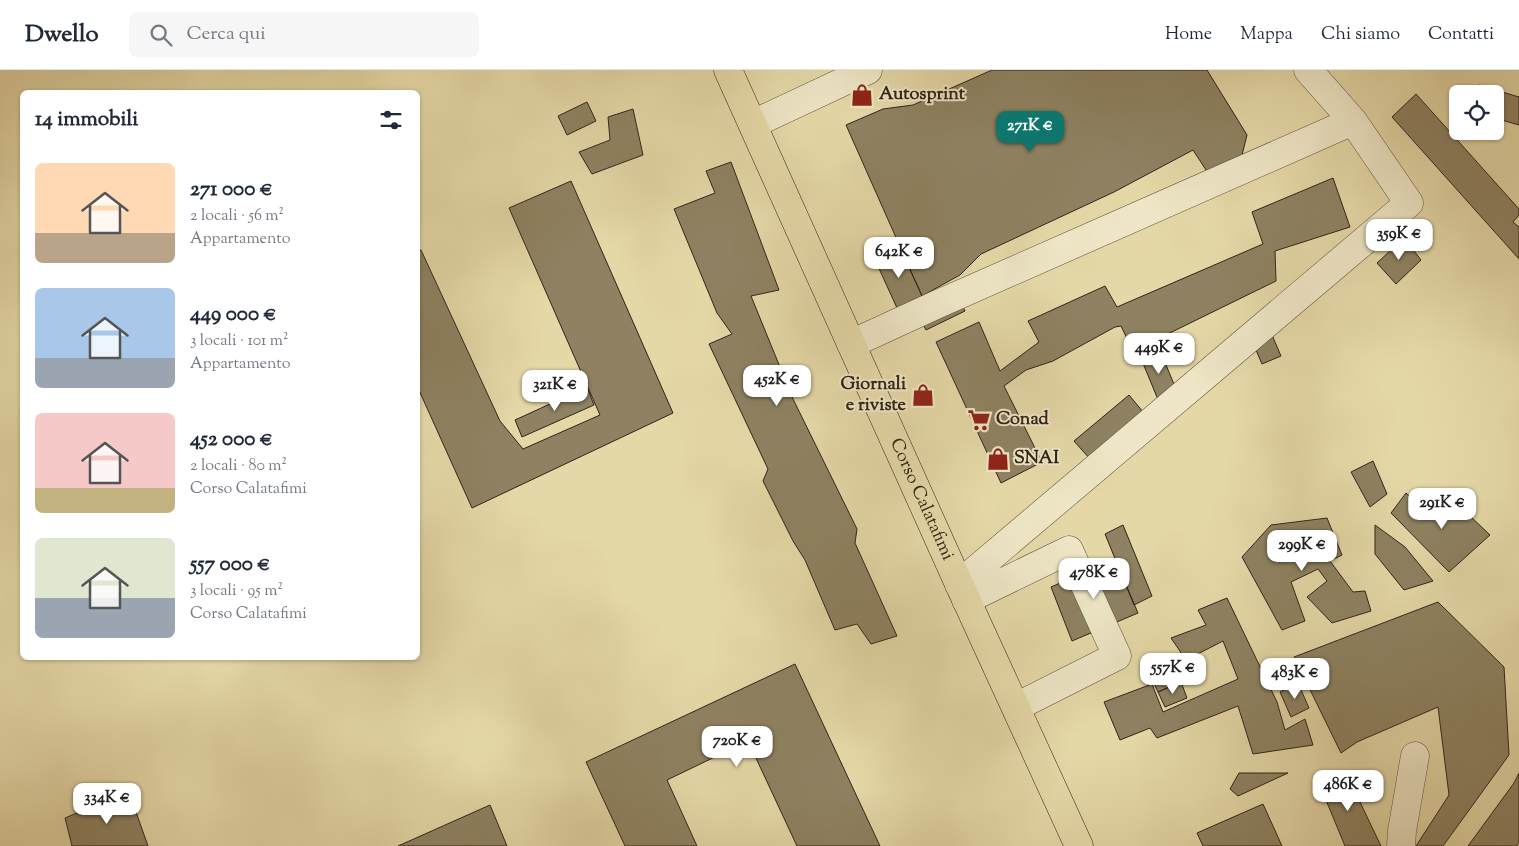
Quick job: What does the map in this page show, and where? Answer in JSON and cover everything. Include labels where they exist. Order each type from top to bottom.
[{"type":"main road","name":"Corso Calatafimi","points":[[728,70],[962,592],[1080,846]]},
{"type":"street","points":[[753,124],[868,70]]},
{"type":"street","points":[[962,592],[1409,203],[1353,122],[1308,70]]},
{"type":"street","points":[[851,344],[1353,122]]},
{"type":"street","points":[[962,592],[1069,550],[1118,656],[1016,707]]},
{"type":"street","points":[[1401,846],[1415,756]]},
{"type":"building","points":[[992,70],[1207,70],[1247,135],[1241,159],[1208,173],[1193,150],[1114,192],[981,254],[960,275],[922,296],[846,125],[883,109],[913,105]]},
{"type":"building","points":[[1504,92],[1519,97],[1519,125],[1504,121]]},
{"type":"building","points":[[1416,94],[1449,131],[1449,140],[1457,140],[1519,209],[1519,215],[1513,222],[1519,227],[1519,259],[1392,117]]},
{"type":"building","points":[[587,102],[596,121],[567,135],[558,116]]},
{"type":"building","points":[[633,109],[643,155],[592,174],[579,152],[610,140],[608,117]]},
{"type":"building","points":[[731,162],[779,290],[751,296],[793,399],[857,529],[855,543],[897,636],[871,644],[857,624],[835,630],[805,560],[793,541],[763,481],[768,469],[709,344],[732,334],[717,313],[674,209],[715,193],[706,171]]},
{"type":"building","points":[[1333,178],[1350,227],[1275,251],[1276,281],[1133,351],[1121,326],[1115,327],[1053,361],[1026,370],[1004,386],[1042,462],[1001,483],[936,342],[979,322],[1000,371],[1039,342],[1028,321],[1105,286],[1117,307],[1263,244],[1252,212]]},
{"type":"building","points":[[571,181],[673,413],[472,508],[420,392],[420,250],[500,421],[523,449],[600,415],[509,208]]},
{"type":"building","points":[[1404,238],[1421,260],[1396,284],[1377,263]]},
{"type":"building","points":[[901,250],[922,296],[897,308],[876,262]]},
{"type":"building","points":[[958,297],[965,311],[926,330],[918,315]]},
{"type":"building","points":[[1272,335],[1281,356],[1262,364],[1253,343]]},
{"type":"building","points":[[1159,348],[1178,394],[1159,402],[1140,356]]},
{"type":"building","points":[[587,387],[594,405],[522,437],[515,420]]},
{"type":"building","points":[[1129,395],[1144,413],[1090,459],[1074,441]]},
{"type":"building","points":[[1373,461],[1387,494],[1370,507],[1351,472]]},
{"type":"building","points":[[1406,493],[1426,511],[1450,497],[1490,535],[1449,572],[1391,513]]},
{"type":"building","points":[[1327,518],[1342,555],[1330,561],[1353,592],[1365,591],[1371,611],[1332,623],[1307,597],[1327,581],[1318,569],[1291,582],[1305,621],[1282,630],[1242,557],[1271,525]]},
{"type":"building","points":[[1123,525],[1152,596],[1134,605],[1105,534]]},
{"type":"building","points":[[1375,525],[1405,547],[1433,581],[1404,590],[1375,554]]},
{"type":"building","points":[[1115,559],[1138,613],[1072,641],[1051,587]]},
{"type":"building","points":[[1227,598],[1277,702],[1285,730],[1305,719],[1313,745],[1253,754],[1238,706],[1157,738],[1150,728],[1120,740],[1104,702],[1152,684],[1163,712],[1238,679],[1223,641],[1186,660],[1171,638],[1206,625],[1198,610]]},
{"type":"building","points":[[1438,602],[1504,667],[1509,755],[1443,846],[1416,846],[1449,795],[1438,707],[1357,742],[1341,753],[1294,657]]},
{"type":"building","points":[[1172,662],[1181,682],[1158,692],[1149,673]]},
{"type":"building","points":[[795,664],[880,846],[797,846],[748,741],[667,780],[697,846],[625,846],[586,762]]},
{"type":"building","points":[[1181,682],[1187,698],[1165,707],[1158,692]]},
{"type":"building","points":[[1298,683],[1309,708],[1291,717],[1280,692]]},
{"type":"building","points":[[1239,773],[1288,773],[1238,796],[1230,789]]},
{"type":"building","points":[[1519,773],[1519,842],[1517,846],[1468,846],[1514,783]]},
{"type":"building","points":[[1347,775],[1381,846],[1345,846],[1316,776]]},
{"type":"building","points":[[126,792],[131,798],[148,846],[72,846],[65,818]]},
{"type":"building","points":[[1263,804],[1282,846],[1203,846],[1197,833]]},
{"type":"building","points":[[490,805],[507,846],[398,846]]},
{"type":"place","name":"Autosprint","points":[[862,95]]},
{"type":"place","name":"Giornali e riviste","points":[[923,395]]},
{"type":"place","name":"Conad","points":[[979,420]]},
{"type":"place","name":"SNAI","points":[[998,459]]}]
